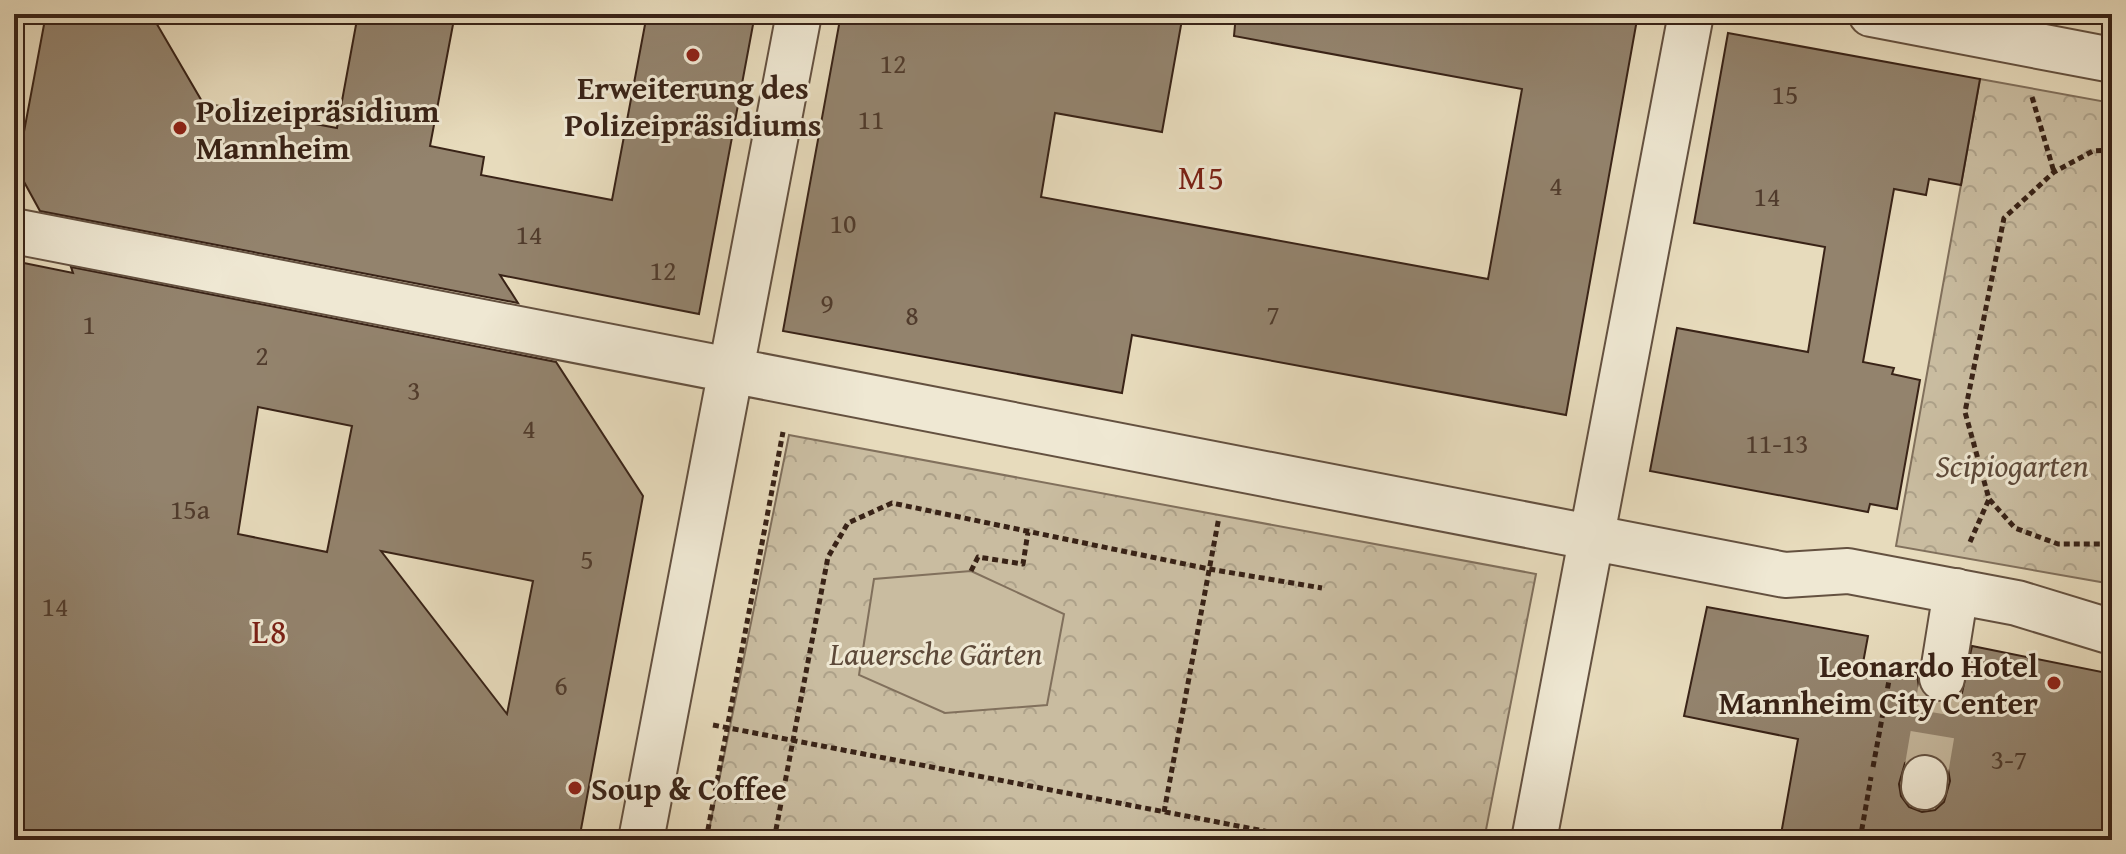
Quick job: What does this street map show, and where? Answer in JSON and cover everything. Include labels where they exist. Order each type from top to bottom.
[{"type":"street","points":[[641,840],[799,14]]},
{"type":"street","points":[[1534,840],[1691,14]]},
{"type":"street","points":[[1871,14],[2112,60]]},
{"type":"street","points":[[14,231],[1593,535],[1785,575],[1848,571],[1956,591],[2017,603],[2112,632]]},
{"type":"street","points":[[1942,678],[1956,591]]},
{"type":"path","points":[[2036,107],[2054,172]]},
{"type":"path","points":[[2112,150],[2093,151],[2054,172],[2004,218],[1965,412],[1989,499],[2015,528],[2058,544],[2112,544]]},
{"type":"path","points":[[706,840],[793,381]]},
{"type":"path","points":[[1164,812],[1229,465]]},
{"type":"path","points":[[1972,536],[1989,499]]},
{"type":"path","points":[[774,840],[828,557],[848,523],[892,503],[1209,569],[1322,588]]},
{"type":"path","points":[[971,571],[978,557],[1023,564],[1028,532]]},
{"type":"path","points":[[1860,840],[1890,674]]},
{"type":"path","points":[[727,727],[1311,840]]},
{"type":"green space","name":"Scipiogarten","points":[[1980,79],[2112,103],[2112,584],[1896,546]]},
{"type":"green space","name":"Lauersche Gärten","points":[[789,435],[1536,574],[1484,840],[707,840]]},
{"type":"green space","points":[[971,571],[1064,614],[1047,705],[945,713],[859,675],[874,579]]},
{"type":"building","points":[[46,14],[151,14],[203,103],[337,128],[358,14],[455,14],[430,146],[484,157],[481,175],[612,200],[647,14],[755,14],[699,314],[500,275],[518,303],[40,211],[17,169]]},
{"type":"building","points":[[841,14],[1183,14],[1162,132],[1055,113],[1041,197],[1488,279],[1522,89],[1234,36],[1236,14],[1638,14],[1566,415],[1132,335],[1122,393],[783,331]]},
{"type":"building","points":[[1728,33],[1980,79],[1961,185],[1929,179],[1926,195],[1894,189],[1863,362],[1894,368],[1892,374],[1920,380],[1897,509],[1870,504],[1868,512],[1650,471],[1677,328],[1808,352],[1825,247],[1694,223]]},
{"type":"building","points":[[14,261],[73,273],[71,267],[556,362],[643,496],[579,840],[14,840]],"holes":[[[258,407],[352,426],[327,552],[238,534]],[[381,551],[533,581],[507,714]]]},
{"type":"building","points":[[1707,607],[1868,636],[1863,663],[1917,673],[1919,688],[1927,698],[1937,702],[1950,702],[1962,693],[1972,646],[2112,674],[2112,840],[1780,840],[1798,739],[1684,716]],"holes":[[[1927,753],[1940,758],[1948,769],[1950,781],[1944,802],[1935,810],[1922,812],[1909,807],[1901,796],[1899,784],[1905,763],[1914,756]]]},
{"type":"tunnel","points":[[1925,778],[1942,678]]},
{"type":"place","name":"Erweiterung des Polizeipräsidiums","points":[[693,55]]},
{"type":"place","name":"Polizeipräsidium Mannheim","points":[[180,128]]},
{"type":"place","name":"Leonardo Hotel Mannheim City Center","points":[[2054,683]]},
{"type":"place","name":"Soup & Coffee","points":[[575,788]]},
{"type":"district","name":"M5","points":[[1202,176]]},
{"type":"district","name":"L8","points":[[270,630]]}]
